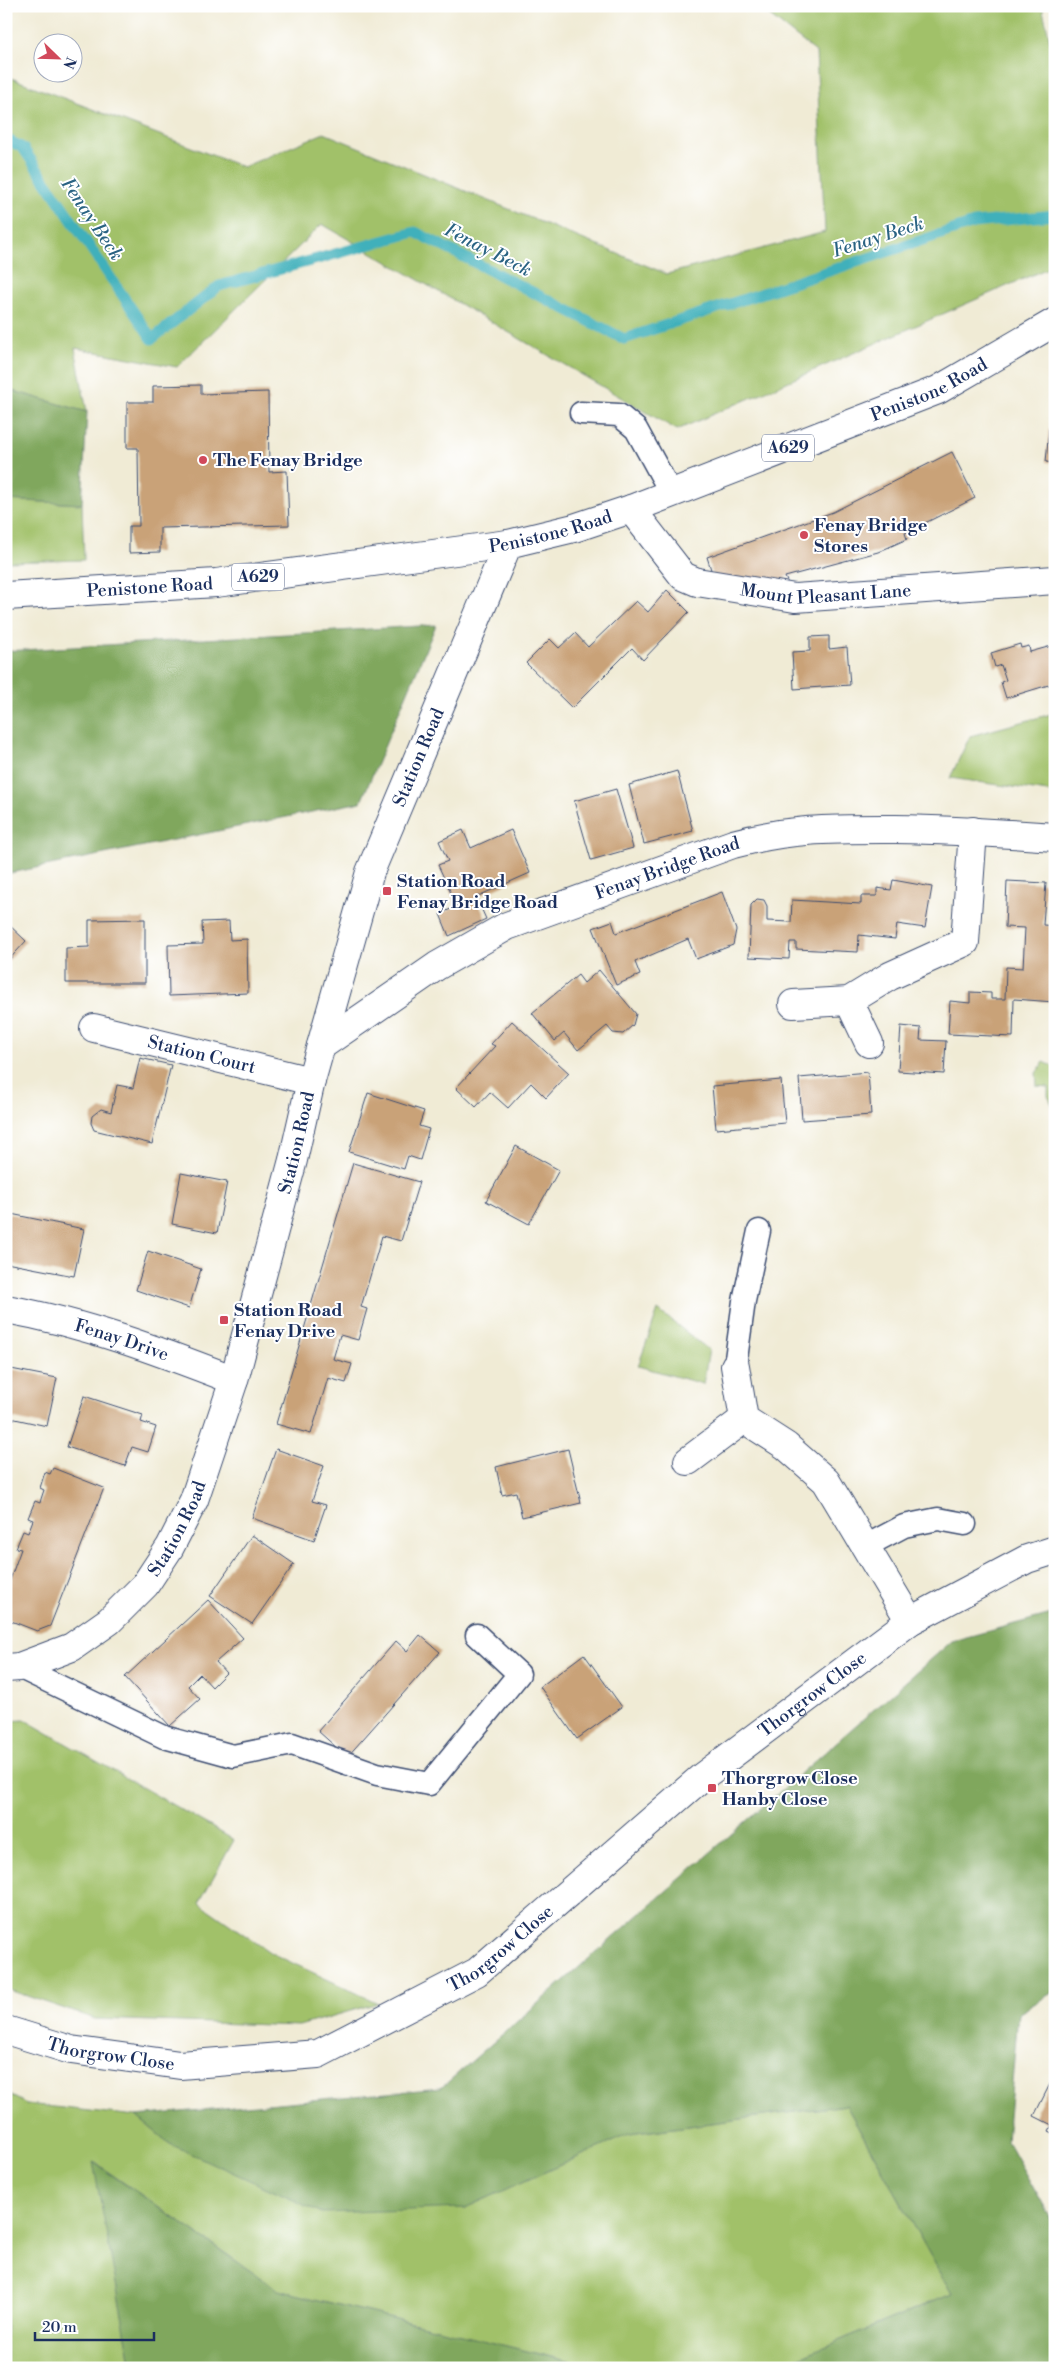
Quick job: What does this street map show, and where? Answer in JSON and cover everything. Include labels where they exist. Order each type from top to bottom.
[{"type":"main road","name":"Penistone Road","points":[[6,596],[216,583],[508,544],[574,528],[631,509],[938,390],[1055,322]]},
{"type":"main road","name":"Mount Pleasant Lane","points":[[631,509],[683,576],[697,582],[795,598],[1055,580]]},
{"type":"main road","name":"Station Road","points":[[13,1667],[72,1648],[109,1621],[145,1585],[170,1547],[194,1500],[234,1380],[293,1160],[311,1081],[370,872],[508,544]]},
{"type":"main road","name":"Fenay Bridge Road","points":[[322,1046],[437,966],[507,926],[733,844],[764,835],[797,830],[973,831],[1055,837]]},
{"type":"main road","points":[[793,1004],[849,1001],[897,972],[965,942],[973,831]]},
{"type":"main road","points":[[849,1001],[868,1043]]},
{"type":"main road","name":"Station Court","points":[[94,1028],[311,1081]]},
{"type":"main road","name":"Fenay Drive","points":[[6,1309],[53,1317],[144,1346],[234,1380]]},
{"type":"main road","points":[[735,1366],[744,1420],[786,1446],[826,1481],[910,1621]]},
{"type":"main road","points":[[688,1461],[744,1420]]},
{"type":"main road","name":"Thorgrow Close","points":[[6,2030],[70,2050],[180,2065],[318,2054],[477,1972],[702,1777],[910,1621],[1027,1559],[1055,1550]]},
{"type":"lane","points":[[581,413],[619,415],[636,429],[671,493]]},
{"type":"lane","points":[[735,1366],[744,1301],[759,1231]]},
{"type":"lane","points":[[866,1546],[904,1526],[938,1519],[965,1524]]},
{"type":"lane","points":[[13,1667],[164,1736],[233,1756],[292,1744],[377,1774],[429,1784],[519,1674],[477,1635]]},
{"type":"green space","points":[[757,6],[1042,6],[1055,63],[1055,265],[677,430],[322,224],[177,367],[75,348],[87,412],[6,389],[6,76],[243,167],[324,133],[667,274],[825,232],[816,52]]},
{"type":"green space","points":[[6,389],[87,412],[82,504],[6,500]]},
{"type":"green space","points":[[6,500],[82,504],[84,560],[6,562]]},
{"type":"green space","points":[[436,625],[361,802],[6,874],[6,651]]},
{"type":"green space","points":[[1055,713],[1055,793],[950,778],[970,736]]},
{"type":"green space","points":[[1044,1062],[1055,1065],[1055,1110],[1048,1096],[1048,1087],[1037,1086],[1036,1073]]},
{"type":"green space","points":[[658,1310],[709,1350],[703,1384],[638,1366]]},
{"type":"green space","points":[[1055,1613],[1055,1991],[1018,2014],[1007,2141],[1055,2226],[1055,2368],[773,2368],[952,2294],[846,2105],[629,2134],[465,2208],[322,2213],[170,2144],[136,2116],[441,2088],[952,1641]]},
{"type":"green space","points":[[25,1720],[234,1840],[199,1903],[271,1953],[378,2003],[299,2026],[95,2019],[6,1989],[6,1721]]},
{"type":"green space","points":[[6,2093],[27,2104],[136,2116],[170,2144],[465,2208],[629,2134],[846,2105],[952,2294],[773,2368],[596,2368],[278,2290],[94,2162],[132,2368],[6,2368]]},
{"type":"green space","points":[[93,2162],[278,2290],[596,2368],[132,2368]]},
{"type":"building","name":"The Fenay Bridge","points":[[201,385],[201,394],[268,392],[269,472],[287,471],[289,525],[160,528],[160,552],[129,553],[129,526],[139,526],[138,448],[127,448],[127,402],[153,402],[153,386]]},
{"type":"building","points":[[1049,429],[1055,429],[1055,463],[1046,462]]},
{"type":"building","points":[[952,452],[975,498],[905,533],[907,539],[878,552],[785,577],[792,592],[714,579],[707,557],[833,512]]},
{"type":"building","points":[[667,590],[689,612],[643,660],[632,648],[572,708],[526,663],[550,639],[559,648],[575,633],[588,647],[636,601],[648,612]]},
{"type":"building","points":[[829,636],[829,649],[847,647],[850,685],[794,689],[792,652],[810,651],[810,637]]},
{"type":"building","points":[[1020,644],[1021,648],[1029,646],[1030,652],[1055,645],[1055,683],[1006,698],[1001,682],[1006,680],[1001,665],[995,667],[991,653]]},
{"type":"building","points":[[677,771],[693,831],[644,844],[629,785]]},
{"type":"building","points":[[616,789],[633,848],[591,860],[574,801]]},
{"type":"building","points":[[463,830],[471,848],[511,830],[530,873],[476,897],[486,919],[449,936],[440,914],[457,906],[438,865],[448,861],[439,841]]},
{"type":"building","points":[[893,880],[932,887],[925,928],[897,924],[895,939],[859,935],[858,952],[796,949],[796,942],[790,942],[789,959],[749,957],[751,905],[757,899],[764,900],[767,906],[767,921],[791,922],[792,900],[861,904],[861,896],[877,896],[877,888],[891,890]]},
{"type":"building","points":[[1007,881],[1046,883],[1043,925],[1055,926],[1054,1002],[1014,999],[1013,1037],[948,1034],[950,1001],[970,1003],[970,992],[991,993],[991,999],[1005,999],[1006,967],[1023,968],[1025,928],[1005,927]]},
{"type":"building","points":[[722,892],[736,930],[733,945],[696,959],[688,939],[635,962],[640,975],[616,985],[593,928],[612,921],[616,933]]},
{"type":"building","points":[[145,919],[145,983],[66,983],[66,948],[89,947],[89,920]]},
{"type":"building","points":[[229,921],[230,940],[247,939],[248,993],[169,996],[168,945],[203,944],[202,922]]},
{"type":"building","points":[[6,922],[26,941],[6,963]]},
{"type":"building","points":[[599,970],[636,1014],[633,1025],[623,1034],[613,1033],[607,1026],[578,1050],[564,1033],[555,1041],[532,1013],[578,975],[584,983]]},
{"type":"building","points":[[512,1021],[569,1073],[546,1098],[531,1083],[508,1108],[490,1092],[476,1107],[456,1088],[495,1046],[491,1044]]},
{"type":"building","points":[[901,1026],[921,1028],[920,1040],[946,1041],[944,1074],[898,1071]]},
{"type":"building","points":[[140,1058],[171,1065],[152,1144],[94,1130],[91,1123],[92,1116],[101,1109],[111,1112],[117,1085],[133,1088]]},
{"type":"building","points":[[868,1072],[871,1115],[802,1120],[799,1078]]},
{"type":"building","points":[[781,1080],[785,1123],[716,1129],[712,1086]]},
{"type":"building","points":[[368,1093],[424,1111],[419,1126],[429,1129],[420,1160],[408,1156],[404,1169],[349,1152]]},
{"type":"building","points":[[516,1146],[559,1170],[529,1224],[486,1201]]},
{"type":"building","points":[[353,1163],[419,1182],[401,1241],[382,1236],[361,1307],[367,1309],[358,1340],[340,1335],[333,1359],[352,1364],[346,1383],[328,1378],[311,1434],[276,1424]]},
{"type":"building","points":[[181,1173],[227,1182],[217,1233],[172,1224]]},
{"type":"building","points":[[6,1213],[84,1229],[74,1276],[6,1263]]},
{"type":"building","points":[[148,1251],[201,1269],[189,1308],[136,1290]]},
{"type":"building","points":[[6,1368],[57,1378],[47,1426],[6,1417]]},
{"type":"building","points":[[84,1396],[143,1415],[141,1422],[156,1427],[148,1452],[132,1447],[125,1466],[67,1447]]},
{"type":"building","points":[[276,1449],[324,1466],[312,1501],[326,1505],[314,1540],[252,1518]]},
{"type":"building","points":[[568,1449],[581,1503],[522,1517],[516,1492],[502,1495],[496,1467]]},
{"type":"building","points":[[53,1468],[104,1488],[50,1626],[37,1631],[6,1619],[6,1591],[21,1549],[16,1548],[23,1531],[28,1533],[33,1520],[28,1518],[35,1501],[40,1503],[44,1490],[40,1488],[45,1472],[50,1474]]},
{"type":"building","points":[[252,1535],[294,1564],[252,1624],[210,1596]]},
{"type":"building","points":[[208,1600],[243,1638],[216,1662],[226,1673],[212,1687],[200,1674],[188,1686],[200,1699],[170,1726],[125,1677]]},
{"type":"building","points":[[420,1635],[440,1652],[347,1757],[318,1731],[396,1641],[407,1651]]},
{"type":"building","points":[[584,1654],[622,1707],[577,1739],[540,1687]]},
{"type":"building","points":[[1055,2074],[1055,2134],[1049,2131],[1052,2125],[1034,2116]]},
{"type":"waterway","name":"Fenay Beck","points":[[6,139],[23,148],[152,339],[219,286],[415,232],[624,339],[974,223],[1055,215]]},
{"type":"place","name":"The Fenay Bridge","points":[[203,460]]},
{"type":"place","name":"Fenay Bridge Stores","points":[[804,535]]},
{"type":"place","name":"Station Road Fenay Bridge Road","points":[[387,891]]},
{"type":"place","name":"Station Road Fenay Drive","points":[[224,1320]]},
{"type":"place","name":"Thorgrow Close Hanby Close","points":[[712,1788]]}]
